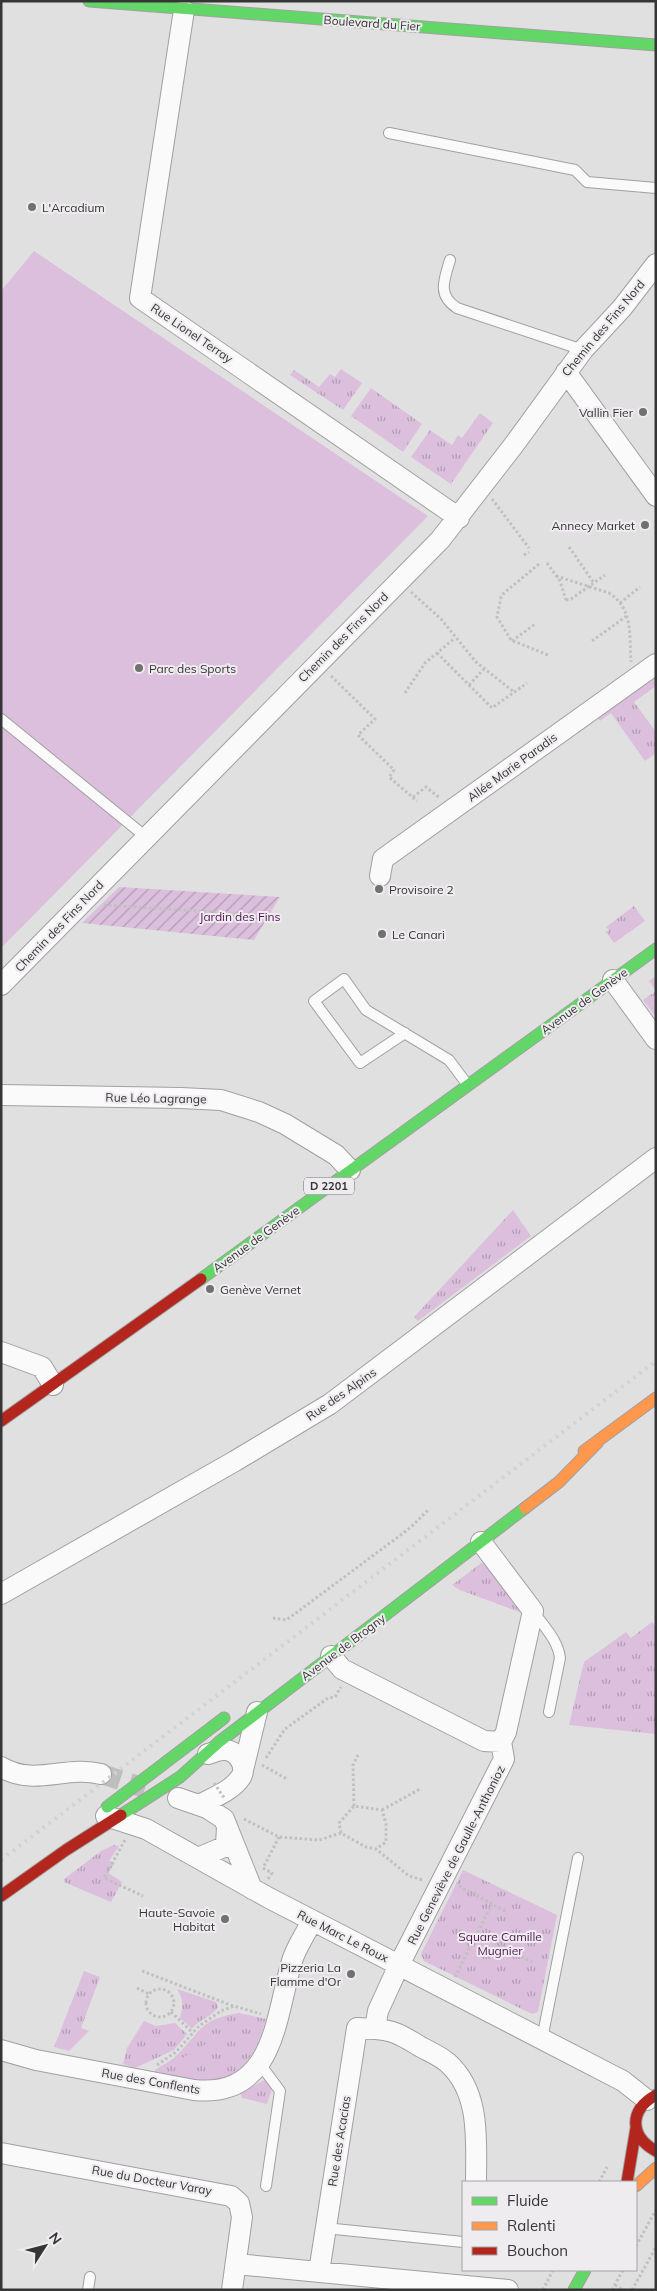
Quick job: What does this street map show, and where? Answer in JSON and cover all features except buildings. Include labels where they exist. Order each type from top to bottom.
[{"type":"main road","name":"Boulevard du Fier","points":[[89,1],[186,7],[656,45]]},
{"type":"main road","name":"Avenue de Genève","points":[[1,1422],[656,949]]},
{"type":"main road","name":"Avenue de Brogny","points":[[559,1466],[598,1442],[656,1398]]},
{"type":"main road","name":"Avenue de Brogny","points":[[107,1817],[132,1808],[154,1797],[330,1652],[482,1533],[559,1482],[598,1442]]},
{"type":"main road","points":[[257,1712],[261,1701],[274,1686]]},
{"type":"main road","name":"Avenue de Brogny","points":[[1,1896],[79,1841],[160,1766],[233,1711]]},
{"type":"main road","points":[[627,2181],[637,2112],[651,2097]]},
{"type":"main road","points":[[636,2128],[643,2143],[656,2151]]},
{"type":"main road","points":[[637,2185],[656,2168]]},
{"type":"main road","points":[[574,2290],[584,2271]]},
{"type":"street","name":"Rue Lionel Terray","points":[[186,7],[140,298],[459,518]]},
{"type":"street","name":"Chemin des Fins Nord","points":[[1,985],[318,664],[459,518],[583,350],[622,308],[656,264]]},
{"type":"street","points":[[566,372],[656,496]]},
{"type":"street","name":"Allée Marie Paradis","points":[[380,876],[383,859],[656,664]]},
{"type":"street","points":[[613,980],[656,1039]]},
{"type":"street","name":"Rue Léo Lagrange","points":[[1,1096],[221,1100],[253,1110],[285,1124],[336,1155],[350,1170]]},
{"type":"street","name":"Rue des Alpins","points":[[1,1594],[330,1404],[656,1158]]},
{"type":"street","points":[[1,1352],[42,1367],[47,1372],[53,1385]]},
{"type":"street","points":[[482,1533],[533,1611]]},
{"type":"street","name":"Rue Geneviève de Gaulle-Anthonioz","points":[[399,1965],[503,1762],[504,1755],[501,1742],[506,1732],[533,1611]]},
{"type":"street","points":[[330,1652],[342,1670],[484,1741],[501,1742]]},
{"type":"street","points":[[199,1805],[227,1790],[253,1765],[257,1712]]},
{"type":"street","points":[[208,1754],[222,1750],[230,1751],[253,1765]]},
{"type":"street","points":[[139,1830],[138,1820],[132,1808],[134,1796],[160,1766]]},
{"type":"street","points":[[1,1767],[19,1776],[29,1777],[75,1771],[101,1774]]},
{"type":"street","points":[[139,1830],[147,1805],[154,1797]]},
{"type":"street","points":[[178,1798],[232,1820],[259,1886]]},
{"type":"street","name":"Rue Marc Le Roux","points":[[107,1817],[198,1858],[229,1876],[259,1886],[312,1920],[651,2097]]},
{"type":"street","points":[[229,1876],[226,1846],[232,1820]]},
{"type":"street","points":[[79,1841],[112,1832],[139,1830]]},
{"type":"street","points":[[198,1858],[226,1846]]},
{"type":"street","name":"Rue des Conflents","points":[[1,2050],[36,2060],[194,2090],[216,2090],[237,2083],[260,2064],[269,2048],[292,1959],[312,1920]]},
{"type":"street","points":[[376,2029],[378,2011],[399,1965]]},
{"type":"street","name":"Rue des Acacias","points":[[319,2272],[357,2028],[395,2031],[446,2061],[462,2079],[471,2100],[474,2122],[476,2181]]},
{"type":"street","name":"Rue du Docteur Varay","points":[[1,2153],[231,2196],[239,2203],[242,2217],[232,2290]]},
{"type":"street","points":[[236,2264],[319,2272],[475,2278],[508,2290]]},
{"type":"lane","points":[[389,133],[575,170],[586,182],[656,188]]},
{"type":"lane","points":[[450,260],[442,285],[443,292],[450,304],[583,350]]},
{"type":"lane","points":[[1,719],[146,837]]},
{"type":"lane","points":[[405,1033],[360,1063],[314,1001],[344,979],[366,1010],[405,1033],[449,1060],[468,1085]]},
{"type":"lane","points":[[533,1611],[554,1639],[559,1651],[560,1658],[549,1712]]},
{"type":"lane","points":[[542,2039],[578,1858]]},
{"type":"lane","points":[[260,2064],[280,2091],[266,2186]]},
{"type":"lane","points":[[325,2228],[462,2242]]},
{"type":"lane","points":[[88,2290],[90,2277]]},
{"type":"path","points":[[480,488],[489,495],[529,550],[524,555]]},
{"type":"path","points":[[569,547],[594,583]]},
{"type":"path","points":[[547,563],[556,576],[565,601],[571,599],[605,575]]},
{"type":"path","points":[[539,564],[512,584],[501,597],[497,621],[512,641],[548,656]]},
{"type":"path","points":[[556,576],[609,593],[620,602],[628,616],[631,665],[639,676]]},
{"type":"path","points":[[398,582],[437,615],[484,670],[514,692]]},
{"type":"path","points":[[620,602],[640,588]]},
{"type":"path","points":[[592,641],[628,616]]},
{"type":"path","points":[[512,641],[535,624]]},
{"type":"path","points":[[405,693],[425,663],[455,638]]},
{"type":"path","points":[[437,653],[492,708],[527,682]]},
{"type":"path","points":[[318,664],[375,719],[358,735],[394,770],[389,777],[417,801]]},
{"type":"path","points":[[469,685],[484,670]]},
{"type":"path","points":[[413,797],[426,787],[455,808]]},
{"type":"path","points":[[125,906],[260,915]]},
{"type":"path","points":[[273,1618],[286,1620],[410,1528],[428,1510]]},
{"type":"path","points":[[332,1703],[348,1672]]},
{"type":"path","points":[[287,1780],[253,1765],[285,1729],[328,1698],[335,1697]]},
{"type":"path","points":[[358,1755],[353,1765],[354,1806],[339,1823],[342,1833],[366,1847],[376,1849],[409,1876],[442,1882],[507,1912]]},
{"type":"path","points":[[214,1783],[225,1799]]},
{"type":"path","points":[[354,1806],[382,1810],[420,1789]]},
{"type":"path","points":[[376,1849],[386,1842],[386,1824],[382,1810]]},
{"type":"path","points":[[232,1820],[280,1838],[319,1840],[342,1833]]},
{"type":"path","points":[[139,1830],[104,1878],[143,1896]]},
{"type":"path","points":[[259,1886],[272,1873],[262,1868],[280,1838]]},
{"type":"path","points":[[448,1990],[492,1904]]},
{"type":"path","points":[[477,1933],[532,1962]]},
{"type":"path","points":[[142,1971],[234,2006],[277,2019]]},
{"type":"path","points":[[137,1988],[150,1994]]},
{"type":"path","points":[[157,1990],[170,1994],[174,2002],[171,2012],[160,2018],[151,2014],[146,2007],[150,1994],[157,1990]]},
{"type":"path","points":[[126,2077],[156,2065],[176,2052],[209,2018],[234,2006]]},
{"type":"path","points":[[171,2012],[193,2033]]},
{"type":"path","points":[[637,2244],[656,2210]]},
{"type":"path","points":[[632,2290],[656,2247]]},
{"type":"path","points":[[543,2290],[552,2271]]},
{"type":"path","points":[[612,2290],[622,2271]]},
{"type":"path","points":[[615,2285],[623,2290]]},
{"type":"green space","name":"Parc des Sports","points":[[34,251],[428,516],[1,948],[1,291]]},
{"type":"green space","points":[[341,369],[362,383],[343,410],[290,375],[294,370],[319,387],[330,374],[335,377]]},
{"type":"green space","points":[[371,388],[422,424],[403,452],[351,416]]},
{"type":"green space","points":[[480,413],[493,423],[451,484],[411,457],[430,430],[452,445],[458,435],[462,438]]},
{"type":"green space","points":[[656,669],[656,686],[634,702],[656,732],[656,753],[645,761],[611,713],[600,721],[594,712]]},
{"type":"green space","name":"Jardin des Fins","points":[[119,887],[280,897],[254,940],[82,923]]},
{"type":"green space","points":[[634,906],[645,921],[614,943],[606,932],[609,930],[606,927]]},
{"type":"green space","points":[[656,976],[656,991],[649,981]]},
{"type":"green space","points":[[656,991],[656,1017],[643,1000]]},
{"type":"green space","points":[[513,1210],[531,1236],[418,1321],[414,1317]]},
{"type":"green space","points":[[484,1561],[528,1615],[460,1590],[452,1585]]},
{"type":"green space","points":[[652,1622],[656,1627],[656,1734],[569,1725],[584,1662],[626,1632],[631,1638]]},
{"type":"green space","points":[[114,1845],[119,1846],[109,1861],[115,1863],[108,1873],[122,1882],[111,1902],[64,1882],[64,1879],[101,1851]]},
{"type":"green space","name":"Square Camille Mugnier","points":[[463,1870],[557,1915],[538,2012],[532,2014],[424,1961],[421,1954]]},
{"type":"green space","points":[[84,1971],[100,1977],[81,2028],[89,2031],[69,2051],[54,2047]]},
{"type":"green space","points":[[177,1989],[216,2002],[218,2007],[192,2029],[180,2018],[182,2003]]},
{"type":"green space","points":[[239,2013],[266,2019],[253,2052],[239,2070],[219,2081],[206,2082],[156,2074],[155,2070],[175,2057],[208,2023]]},
{"type":"green space","points":[[144,2021],[156,2026],[175,2023],[187,2034],[174,2050],[135,2068],[123,2064],[127,2048]]},
{"type":"green space","points":[[226,2032],[231,2040],[187,2067],[182,2058]]},
{"type":"green space","points":[[264,2080],[273,2086],[267,2104],[242,2098],[241,2094]]},
{"type":"tunnel","points":[[101,1774],[145,1788]]},
{"type":"railway","points":[[1,1860],[656,1361]]},
{"type":"traffic: fast","points":[[89,1],[656,45]]},
{"type":"traffic: fast","points":[[201,1279],[656,949]]},
{"type":"traffic: fast","points":[[121,1815],[180,1777],[219,1742],[525,1508]]},
{"type":"traffic: fast","points":[[107,1807],[224,1718]]},
{"type":"traffic: fast","points":[[574,2290],[584,2271]]},
{"type":"traffic: slow","points":[[584,1451],[656,1398]]},
{"type":"traffic: slow","points":[[525,1508],[559,1482],[598,1442]]},
{"type":"traffic: slow","points":[[637,2185],[656,2168]]},
{"type":"traffic: jam","points":[[1,1421],[201,1279]]},
{"type":"traffic: jam","points":[[1,1896],[66,1850],[121,1815]]},
{"type":"traffic: jam","points":[[656,2095],[641,2108],[637,2115],[636,2123],[637,2131],[641,2138],[656,2151]]},
{"type":"traffic: jam","points":[[627,2181],[636,2128]]},
{"type":"place","name":"L'Arcadium","points":[[32,207]]},
{"type":"place","name":"Vallin Fier","points":[[643,412]]},
{"type":"place","name":"Annecy Market","points":[[645,525]]},
{"type":"place","name":"Parc des Sports","points":[[139,668]]},
{"type":"place","name":"Provisoire 2","points":[[379,889]]},
{"type":"place","name":"Le Canari","points":[[382,934]]},
{"type":"place","name":"Genève Vernet","points":[[210,1289]]},
{"type":"place","name":"Haute-Savoie Habitat","points":[[225,1919]]},
{"type":"place","name":"Pizzeria La Flamme d'Or","points":[[351,1974]]}]
